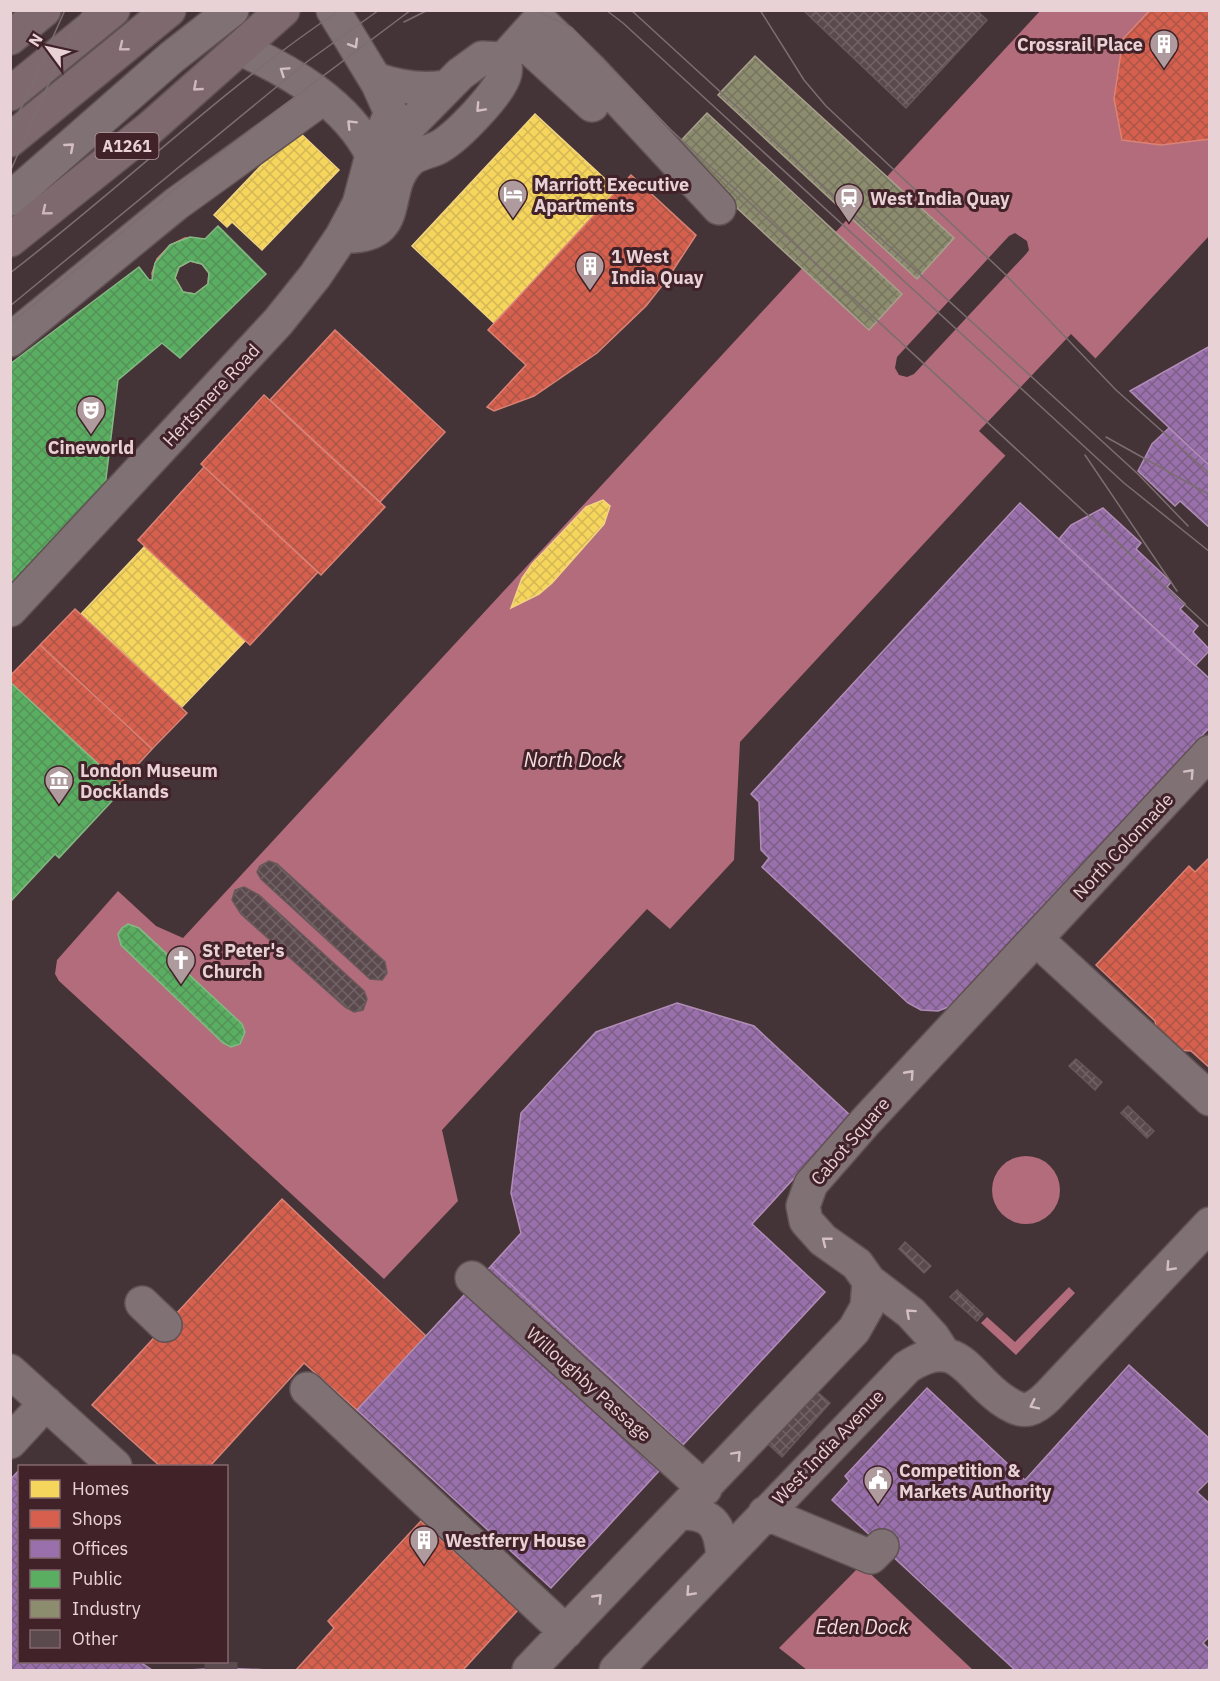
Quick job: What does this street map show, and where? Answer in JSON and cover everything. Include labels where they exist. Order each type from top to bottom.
[{"type":"highway","points":[[10,22],[21,10]]},
{"type":"highway","points":[[10,38],[44,10]]},
{"type":"highway","points":[[10,94],[113,10]]},
{"type":"highway","points":[[10,140],[169,10]]},
{"type":"highway","name":"A1261","points":[[10,240],[150,128],[283,10]]},
{"type":"street","points":[[10,200],[172,57],[232,10]]},
{"type":"street","name":"Hertsmere Road","points":[[10,610],[278,322],[315,276],[342,236],[359,204],[372,155],[391,113],[375,79],[333,10]]},
{"type":"street","points":[[342,236],[360,237],[377,230],[389,214],[397,183],[409,160],[454,137],[499,87],[506,73],[512,50],[539,20],[591,70],[719,208]]},
{"type":"street","points":[[241,49],[276,65],[323,98],[356,127],[372,155],[403,132],[445,87],[482,58],[512,50],[592,105]]},
{"type":"street","points":[[375,79],[389,84],[429,90],[445,87]]},
{"type":"street","points":[[10,340],[176,204],[323,98]]},
{"type":"street","name":"North Colonnade","points":[[1036,939],[1209,752]]},
{"type":"street","points":[[1036,939],[1209,1099]]},
{"type":"street","name":"Cabot Square","points":[[1036,939],[821,1170],[806,1195],[803,1206],[806,1221],[823,1240],[856,1264],[868,1281],[911,1313],[933,1336],[944,1354],[968,1366],[1000,1399],[1026,1410],[1048,1396],[1209,1224]]},
{"type":"street","name":"Willoughby Passage","points":[[472,1278],[705,1489]]},
{"type":"street","points":[[529,1671],[705,1489],[854,1330],[867,1308],[868,1281]]},
{"type":"street","points":[[142,1303],[165,1325]]},
{"type":"street","name":"West India Avenue","points":[[616,1671],[899,1374],[921,1358],[944,1354]]},
{"type":"street","points":[[10,1371],[113,1465]]},
{"type":"street","points":[[308,1389],[566,1632]]},
{"type":"street","points":[[10,1442],[46,1403]]},
{"type":"street","points":[[682,1512],[697,1513],[715,1525],[722,1539],[723,1558]]},
{"type":"street","points":[[765,1513],[871,1557],[882,1546]]},
{"type":"water","name":"North Dock","points":[[1040,11],[1209,11],[1209,236],[740,742],[734,860],[670,929],[647,909],[442,1130],[458,1201],[384,1279],[59,981],[55,974],[57,960],[118,891],[156,926],[183,938]]},
{"type":"water","points":[[1026,1156],[1039,1159],[1050,1166],[1057,1177],[1060,1190],[1057,1203],[1050,1214],[1039,1221],[1026,1224],[1013,1221],[1002,1214],[995,1203],[992,1190],[995,1177],[1002,1166],[1013,1159]]},
{"type":"water","points":[[1069,1287],[1075,1293],[1016,1355],[981,1323],[987,1317],[1015,1342]]},
{"type":"water","name":"Eden Dock","points":[[861,1565],[973,1670],[807,1670],[779,1648]]},
{"type":"pier","points":[[1015,233],[1027,241],[1029,250],[1026,254],[914,374],[907,377],[899,375],[895,368],[897,357],[1009,236]]},
{"type":"pier","points":[[1071,334],[1098,361],[1008,458],[979,431]]},
{"type":"building: Homes","name":"Marriott Executive Apartments","points":[[535,114],[617,190],[494,323],[412,246]]},
{"type":"building: Homes","points":[[296,129],[339,170],[262,250],[232,222],[227,227],[214,215]]},
{"type":"building: Homes","points":[[603,500],[610,506],[604,524],[552,583],[539,594],[511,608],[522,578],[532,564],[586,507]]},
{"type":"building: Homes","points":[[145,546],[245,641],[181,708],[81,614]]},
{"type":"building: Shops","name":"Crossrail Place","points":[[1150,10],[1210,10],[1210,139],[1161,145],[1122,140],[1114,99],[1123,39]]},
{"type":"building: Shops","name":"1 West India Quay","points":[[631,175],[696,235],[668,278],[646,306],[597,353],[534,396],[494,411],[487,407],[526,365],[488,330]]},
{"type":"building: Shops","points":[[185,238],[205,239],[216,245],[231,267],[229,294],[215,311],[199,317],[182,316],[170,311],[158,298],[152,273],[157,259],[170,245]],"holes":[[[190,261],[202,264],[209,273],[208,284],[195,294],[183,292],[175,278],[179,267]]]},
{"type":"building: Shops","points":[[335,330],[445,432],[380,502],[270,400]]},
{"type":"building: Shops","points":[[264,395],[385,507],[321,575],[201,464]]},
{"type":"building: Shops","points":[[204,467],[318,572],[250,645],[138,540]]},
{"type":"building: Shops","points":[[75,609],[187,713],[152,749],[40,645]]},
{"type":"building: Shops","points":[[40,645],[152,749],[120,784],[10,682],[10,676]]},
{"type":"building: Shops","points":[[1210,857],[1210,1068],[1191,1051],[1177,1050],[1157,1032],[1155,1021],[1096,965],[1189,866],[1195,872]]},
{"type":"building: Shops","points":[[282,1199],[426,1336],[357,1410],[304,1363],[211,1465],[159,1465],[92,1405]]},
{"type":"building: Shops","name":"Westferry House","points":[[421,1521],[518,1610],[463,1670],[296,1670],[334,1628],[328,1621]]},
{"type":"building: Offices","points":[[1210,346],[1210,466],[1130,391]]},
{"type":"building: Offices","points":[[1169,428],[1210,466],[1210,528],[1180,501],[1175,506],[1138,471],[1152,444]]},
{"type":"building: Offices","points":[[1020,503],[1210,679],[1210,727],[951,1006],[938,1011],[921,1010],[908,1003],[762,867],[769,858],[761,850],[759,802],[751,794]]},
{"type":"building: Offices","points":[[1103,508],[1141,543],[1136,549],[1171,582],[1167,587],[1185,604],[1180,609],[1198,626],[1193,632],[1210,650],[1195,666],[1059,539],[1071,525]]},
{"type":"building: Offices","points":[[677,1003],[754,1026],[851,1116],[752,1224],[825,1292],[683,1445],[491,1266],[521,1233],[511,1193],[521,1113],[596,1032]]},
{"type":"building: Offices","points":[[491,1266],[683,1445],[551,1588],[357,1410]]},
{"type":"building: Offices","points":[[1129,1365],[1210,1439],[1210,1479],[1197,1492],[1210,1504],[1210,1636],[1203,1643],[1210,1650],[1210,1667],[1206,1670],[1015,1670],[832,1500],[849,1481],[845,1476],[927,1388],[1025,1480]]},
{"type":"building: Offices","points":[[18,1471],[18,1663],[142,1663],[152,1670],[10,1670],[10,1480]]},
{"type":"building: Offices","points":[[221,1668],[269,1670],[189,1670]]},
{"type":"building: Public","points":[[218,226],[266,274],[180,358],[162,343],[118,380],[105,487],[10,586],[10,364],[139,267],[149,280],[152,280],[155,263],[170,245],[190,237],[205,239]],"holes":[[[190,261],[202,264],[209,273],[208,284],[195,294],[183,292],[175,278],[179,267]]]},
{"type":"building: Public","name":"London Museum Docklands","points":[[10,682],[124,788],[59,858],[55,854],[10,902]]},
{"type":"building: Public","name":"St Peter's Church","points":[[128,924],[139,928],[242,1024],[245,1032],[240,1044],[231,1047],[223,1043],[121,945],[118,934]]},
{"type":"building: Industry","points":[[755,56],[954,238],[917,279],[718,95]]},
{"type":"building: Industry","points":[[707,113],[902,294],[869,330],[673,149]]},
{"type":"building: Other","points":[[803,10],[976,10],[987,20],[906,108]]},
{"type":"building: Other","points":[[269,861],[277,864],[385,962],[387,973],[382,980],[370,979],[261,879],[257,872],[260,866]]},
{"type":"building: Other","points":[[244,887],[259,895],[364,991],[367,999],[363,1010],[354,1012],[345,1007],[241,914],[232,900],[235,890]]},
{"type":"building: Other","points":[[1076,1059],[1102,1082],[1095,1090],[1069,1066]]},
{"type":"building: Other","points":[[1128,1106],[1154,1131],[1147,1138],[1121,1113]]},
{"type":"building: Other","points":[[905,1242],[931,1266],[924,1273],[899,1249]]},
{"type":"building: Other","points":[[957,1290],[983,1314],[977,1321],[950,1297]]},
{"type":"building: Other","points":[[815,1390],[830,1403],[782,1457],[767,1443]]},
{"type":"tunnel","points":[[221,1663],[221,1670]]},
{"type":"tram line","points":[[10,133],[65,10]]},
{"type":"tram line","points":[[10,172],[60,58],[84,10]]},
{"type":"tram line","points":[[10,273],[213,105],[340,10]]},
{"type":"tram line","points":[[10,306],[308,61],[379,10]]},
{"type":"tram line","points":[[10,324],[203,166],[411,10]]},
{"type":"tram line","points":[[404,22],[428,10]]},
{"type":"tram line","points":[[535,10],[572,28],[671,130],[1210,628]]},
{"type":"tram line","points":[[606,10],[623,23],[1124,483],[1210,552]]},
{"type":"tram line","points":[[631,10],[1139,475],[1188,526]]},
{"type":"tram line","points":[[760,10],[804,80],[826,106],[1005,274],[1116,390],[1210,474]]},
{"type":"tram line","points":[[1106,437],[1210,495]]},
{"type":"tram line","points":[[1085,455],[1177,591]]},
{"type":"place","name":"Crossrail Place","points":[[1164,70]]},
{"type":"place","name":"Marriott Executive Apartments","points":[[513,220]]},
{"type":"place","name":"West India Quay","points":[[849,224]]},
{"type":"place","name":"1 West India Quay","points":[[590,292]]},
{"type":"place","name":"Cineworld","points":[[91,436]]},
{"type":"place","name":"London Museum Docklands","points":[[59,806]]},
{"type":"place","name":"St Peter's Church","points":[[181,986]]},
{"type":"place","name":"Competition & Markets Authority","points":[[878,1506]]},
{"type":"place","name":"Westferry House","points":[[424,1566]]}]
